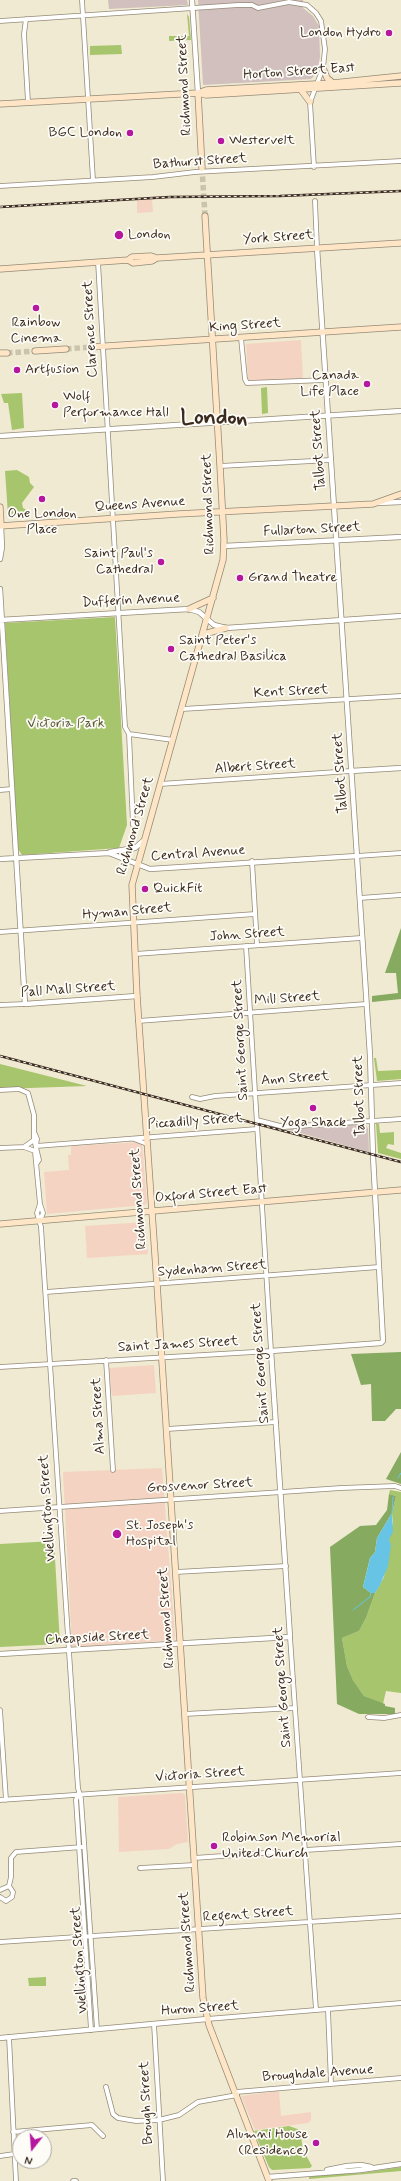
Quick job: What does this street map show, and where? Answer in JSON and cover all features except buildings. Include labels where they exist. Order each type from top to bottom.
[{"type":"main road","points":[[323,68],[327,78],[333,83]]},
{"type":"main road","name":"Horton Street East","points":[[0,104],[88,98],[198,93],[206,95],[301,90],[333,83],[401,76]]},
{"type":"main road","name":"Horton Street East","points":[[198,93],[206,90],[401,83]]},
{"type":"main road","points":[[301,90],[310,102]]},
{"type":"main road","name":"Richmond Street","points":[[198,93],[202,168]]},
{"type":"main road","name":"Richmond Street","points":[[205,216],[224,546],[204,634],[132,885],[138,1021],[167,1429],[170,1499],[181,1644],[203,1998],[207,2019],[269,2179]]},
{"type":"main road","name":"York Street","points":[[0,269],[128,260],[139,262],[152,261],[157,258],[401,243]]},
{"type":"main road","name":"King Street","points":[[91,347],[102,345],[212,340],[401,327]]},
{"type":"main road","points":[[35,351],[66,349]]},
{"type":"main road","points":[[0,353],[7,353]]},
{"type":"main road","name":"Queens Avenue","points":[[1,526],[377,503],[401,494]]},
{"type":"main road","points":[[0,506],[1,526]]},
{"type":"main road","points":[[189,609],[213,598]]},
{"type":"main road","points":[[204,634],[226,628]]},
{"type":"main road","name":"Oxford Street East","points":[[0,1224],[401,1190]]},
{"type":"street","points":[[82,0],[93,180]]},
{"type":"street","name":"Richmond Street","points":[[192,0],[198,93]]},
{"type":"street","points":[[0,21],[229,6],[252,5],[258,8],[294,2],[310,7],[318,15],[323,27],[325,49],[323,68],[310,102],[314,167]]},
{"type":"street","points":[[26,19],[25,42],[28,102]]},
{"type":"street","name":"Bathurst Street","points":[[0,186],[195,172],[314,167],[401,161]]},
{"type":"street","name":"Talbot Street","points":[[315,201],[360,898],[383,1341],[381,1343]]},
{"type":"street","name":"Clarence Street","points":[[98,262],[125,727],[129,734],[133,825]]},
{"type":"street","points":[[241,338],[244,379],[247,383],[326,380]]},
{"type":"street","points":[[0,436],[401,411]]},
{"type":"street","points":[[220,466],[331,460]]},
{"type":"street","name":"Queens Avenue","points":[[377,503],[401,502]]},
{"type":"street","points":[[0,559],[2,547],[1,526]]},
{"type":"street","name":"Fullarton Street","points":[[224,546],[401,537]]},
{"type":"street","points":[[0,589],[16,858],[22,931],[25,1004]]},
{"type":"street","name":"Dufferin Avenue","points":[[1,620],[189,609],[199,612],[214,625],[226,628],[401,616]]},
{"type":"street","name":"Kent Street","points":[[182,709],[401,696]]},
{"type":"street","points":[[129,734],[173,740]]},
{"type":"street","points":[[351,771],[401,768]]},
{"type":"street","name":"Albert Street","points":[[160,784],[351,771]]},
{"type":"street","points":[[0,790],[12,789]]},
{"type":"street","points":[[109,853],[135,848],[144,841]]},
{"type":"street","name":"Central Avenue","points":[[0,859],[109,853],[150,869],[252,861],[401,853]]},
{"type":"street","points":[[252,861],[257,945]]},
{"type":"street","points":[[360,898],[401,895]]},
{"type":"street","name":"Hyman Street","points":[[0,932],[255,914]]},
{"type":"street","name":"John Street","points":[[135,954],[361,938]]},
{"type":"street","name":"Saint George Street","points":[[246,946],[271,1351],[316,2010]]},
{"type":"street","name":"Pall Mall Street","points":[[0,1005],[137,996]]},
{"type":"street","name":"Mill Street","points":[[138,1021],[366,1004]]},
{"type":"street","name":"Ann Street","points":[[192,1097],[200,1099],[213,1096],[401,1083]]},
{"type":"street","name":"Wellington Street","points":[[0,1090],[19,1089],[28,1093],[34,1115],[35,1146],[39,1160],[37,1163],[40,1204],[37,1213],[40,1221],[46,1292],[78,1794],[76,1800],[79,1847],[90,1936],[97,2029]]},
{"type":"street","name":"Piccadilly Street","points":[[257,1120],[284,1127],[401,1119]]},
{"type":"street","name":"Piccadilly Street","points":[[0,1148],[257,1129]]},
{"type":"street","name":"Piccadilly Street","points":[[134,1139],[147,1144]]},
{"type":"street","points":[[24,1147],[35,1146]]},
{"type":"street","name":"Sydenham Street","points":[[46,1292],[379,1267]]},
{"type":"street","name":"Saint James Street","points":[[0,1367],[381,1343]]},
{"type":"street","name":"Alma Street","points":[[106,1360],[113,1470]]},
{"type":"street","points":[[167,1429],[276,1422]]},
{"type":"street","name":"Grosvenor Street","points":[[0,1510],[341,1488],[395,1486],[401,1488]]},
{"type":"street","points":[[176,1572],[286,1566]]},
{"type":"street","name":"Cheapside Street","points":[[0,1654],[290,1637]]},
{"type":"street","points":[[185,1714],[295,1708]]},
{"type":"street","points":[[0,1710],[6,1800]]},
{"type":"street","points":[[368,1717],[384,1718],[401,1715]]},
{"type":"street","name":"Victoria Street","points":[[0,1800],[401,1773]]},
{"type":"street","name":"Wellington Street","points":[[78,1794],[81,1800],[84,1847],[85,1936],[91,2030]]},
{"type":"street","points":[[306,1850],[401,1844]]},
{"type":"street","points":[[0,1897],[6,1900],[12,1897],[13,1892],[9,1886],[11,1878],[11,1860],[16,1852],[84,1847]]},
{"type":"street","points":[[194,1858],[279,1852]]},
{"type":"street","points":[[140,1868],[194,1865]]},
{"type":"street","points":[[0,1890],[9,1886]]},
{"type":"street","name":"Regent Street","points":[[0,1942],[401,1916]]},
{"type":"street","name":"Huron Street","points":[[0,2038],[401,2003]]},
{"type":"street","points":[[328,2010],[331,2084]]},
{"type":"street","name":"Brough Street","points":[[154,2024],[163,2181]]},
{"type":"street","points":[[9,2037],[13,2129]]},
{"type":"street","name":"Broughdale Avenue","points":[[106,2086],[113,2114],[118,2118],[136,2121],[159,2120],[179,2115],[198,2102],[236,2094],[401,2078]]},
{"type":"street","points":[[47,2129],[92,2125],[103,2136]]},
{"type":"street","points":[[0,2156],[12,2154]]},
{"type":"street","points":[[269,2179],[324,2172],[338,2167],[362,2165],[372,2167],[401,2164]]},
{"type":"street","points":[[15,2169],[16,2181]]},
{"type":"shaded area","points":[[108,0],[187,0],[188,5],[109,9]]},
{"type":"shaded area","points":[[198,0],[303,0],[303,8],[313,16],[319,26],[320,57],[317,73],[311,79],[203,85]]},
{"type":"shaded area","points":[[152,199],[153,212],[137,213],[137,200]]},
{"type":"shaded area","points":[[301,340],[303,378],[269,381],[248,380],[246,344]]},
{"type":"shaded area","points":[[364,1124],[368,1128],[369,1152],[286,1129]]},
{"type":"shaded area","points":[[142,1142],[147,1203],[145,1205],[47,1214],[44,1172],[69,1170],[68,1155],[71,1155],[71,1146]]},
{"type":"shaded area","points":[[145,1222],[148,1254],[87,1258],[85,1226]]},
{"type":"shaded area","points":[[154,1365],[156,1393],[112,1396],[109,1368]]},
{"type":"shaded area","name":"St. Joseph's Hospital","points":[[162,1468],[175,1635],[174,1640],[72,1647],[63,1472]]},
{"type":"shaded area","points":[[182,1793],[185,1795],[188,1842],[177,1844],[169,1849],[119,1852],[118,1797]]},
{"type":"shaded area","points":[[279,2091],[281,2116],[311,2112],[311,2120],[308,2123],[255,2130],[241,2096]]},
{"type":"green space","points":[[187,14],[189,17],[191,40],[169,41],[169,36],[189,36]]},
{"type":"green space","points":[[121,45],[122,54],[90,55],[90,46]]},
{"type":"green space","points":[[267,387],[268,413],[262,414],[261,388]]},
{"type":"green space","points":[[22,393],[24,428],[12,430],[8,403],[4,403],[1,394]]},
{"type":"green space","points":[[17,470],[29,477],[30,483],[34,487],[22,503],[23,508],[29,511],[29,514],[8,515],[5,471]]},
{"type":"green space","name":"Victoria Park","points":[[115,617],[127,825],[119,848],[22,855],[18,849],[5,623]]},
{"type":"green space","points":[[401,928],[401,999],[372,1002],[372,996],[398,993],[396,973],[385,973]]},
{"type":"green space","points":[[374,1058],[376,1058],[378,1071],[401,1070],[401,1079],[377,1081]]},
{"type":"green space","points":[[0,1064],[87,1086],[0,1089]]},
{"type":"green space","points":[[376,1123],[379,1124],[380,1133],[394,1132],[394,1145],[388,1144],[386,1148],[401,1153],[401,1159],[378,1153]]},
{"type":"green space","points":[[401,1352],[401,1409],[396,1409],[385,1421],[372,1421],[371,1384],[361,1385],[351,1354]]},
{"type":"green space","points":[[401,1452],[401,1484],[386,1479]]},
{"type":"green space","points":[[390,1490],[401,1492],[401,1693],[386,1691],[383,1704],[364,1696],[353,1680],[347,1666],[342,1638],[359,1631],[366,1618],[375,1593],[384,1577],[389,1539],[393,1522],[392,1513],[396,1496],[389,1494]]},
{"type":"green space","points":[[389,1494],[396,1496],[392,1513],[377,1538],[375,1552],[370,1558],[363,1587],[371,1593],[375,1593],[366,1618],[359,1631],[342,1638],[347,1666],[353,1680],[364,1696],[385,1704],[385,1706],[395,1708],[395,1714],[359,1714],[337,1704],[330,1547],[360,1526],[376,1525],[387,1510]]},
{"type":"green space","points":[[54,1541],[60,1644],[0,1647],[0,1544]]},
{"type":"green space","points":[[46,1977],[46,1986],[29,1986],[28,1978]]},
{"type":"green space","points":[[289,2126],[300,2130],[303,2150],[312,2166],[310,2168],[272,2170],[269,2167],[254,2131]]},
{"type":"green space","points":[[401,2167],[401,2171],[309,2179],[309,2177],[317,2175],[362,2173]]},
{"type":"water","points":[[392,1513],[393,1532],[389,1539],[391,1545],[388,1566],[375,1593],[371,1593],[363,1587],[370,1558],[375,1552],[377,1538]]},
{"type":"waterway","points":[[398,1478],[401,1473]]},
{"type":"waterway","points":[[392,1513],[393,1497]]},
{"type":"waterway","points":[[353,1610],[370,1597],[371,1593]]},
{"type":"tunnel","points":[[202,168],[205,216]]},
{"type":"tunnel","points":[[66,349],[91,347]]},
{"type":"tunnel","points":[[7,353],[35,351]]},
{"type":"railway","points":[[0,207],[170,197],[280,196],[401,191]]},
{"type":"railway","points":[[0,1056],[401,1162]]},
{"type":"place","name":"London Hydro","points":[[389,33]]},
{"type":"place","name":"BGC London","points":[[130,133]]},
{"type":"place","name":"Westervelt","points":[[221,141]]},
{"type":"place","name":"London","points":[[119,235]]},
{"type":"place","name":"Rainbow Cinema","points":[[36,308]]},
{"type":"place","name":"Artfusion","points":[[17,370]]},
{"type":"place","name":"Canada Life Place","points":[[367,384]]},
{"type":"place","name":"Wolf Performance Hall","points":[[55,405]]},
{"type":"place","name":"One London Place","points":[[42,499]]},
{"type":"place","name":"Saint Paul's Cathedral","points":[[161,562]]},
{"type":"place","name":"Grand Theatre","points":[[240,578]]},
{"type":"place","name":"Saint Peter's Cathedral Basilica","points":[[171,649]]},
{"type":"place","name":"QuickFit","points":[[145,889]]},
{"type":"place","name":"Yoga Shack","points":[[313,1108]]},
{"type":"place","name":"St. Joseph's Hospital","points":[[117,1534]]},
{"type":"place","name":"Robinson Memorial United Church","points":[[214,1846]]},
{"type":"place","name":"Alumni House (Residence)","points":[[316,2143]]},
{"type":"district","name":"London","points":[[214,419]]}]
